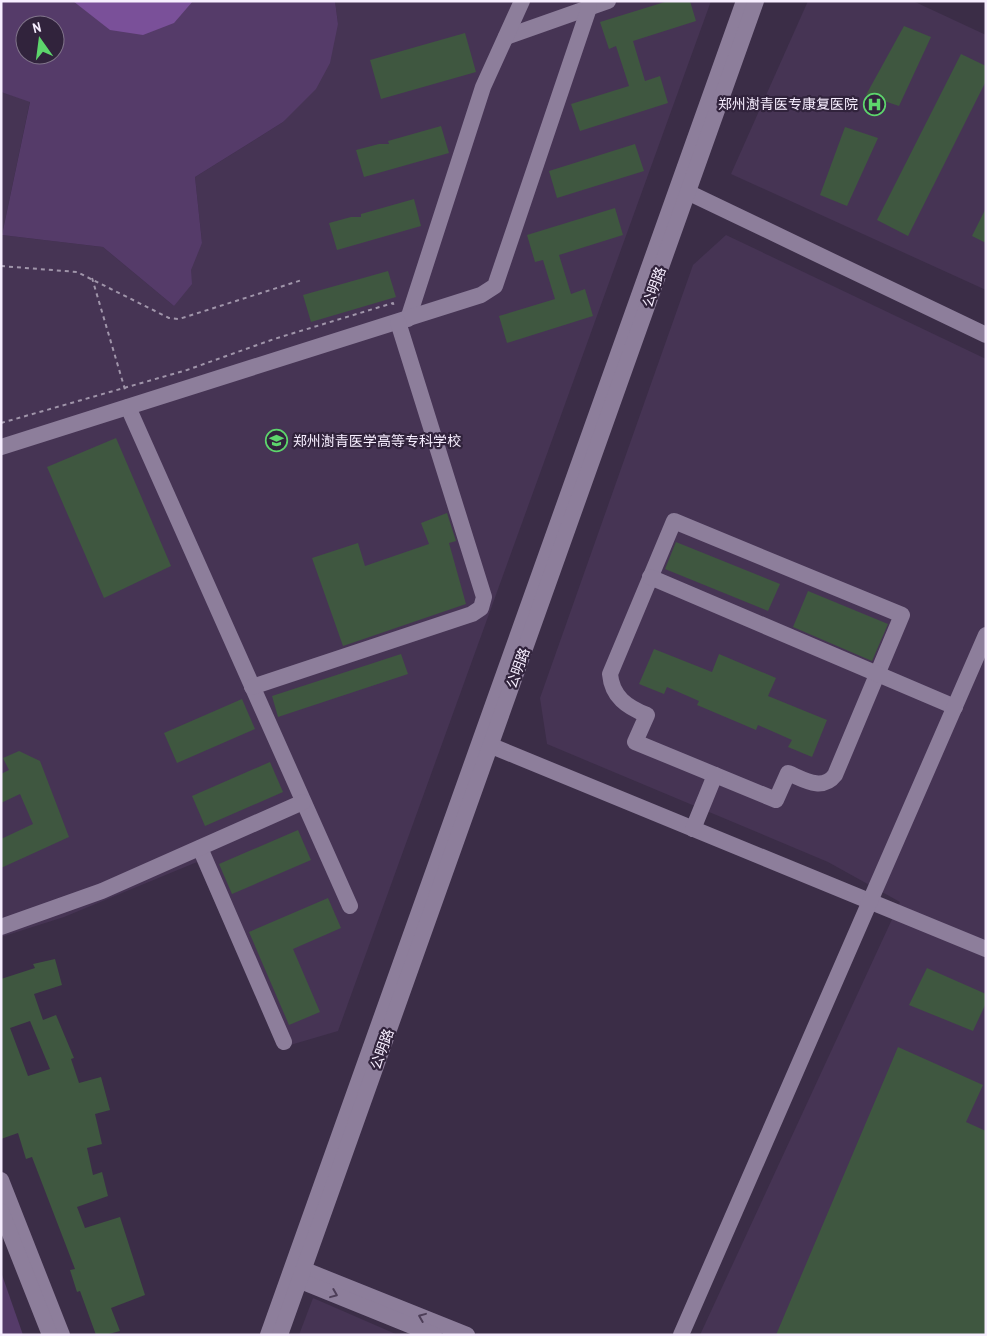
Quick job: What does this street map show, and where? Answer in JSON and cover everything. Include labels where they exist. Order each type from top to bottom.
[{"type":"street","points":[[252,687],[472,614],[481,608],[484,597],[403,320],[483,87],[522,1]]},
{"type":"street","points":[[506,36],[608,1]]},
{"type":"street","name":"公明路","points":[[683,189],[744,1]]},
{"type":"street","name":"公明路","points":[[268,1335],[296,1273],[683,189],[756,1]]},
{"type":"street","points":[[1,447],[481,295],[495,286],[589,8]]},
{"type":"street","points":[[683,189],[986,335]]},
{"type":"street","points":[[129,407],[350,906]]},
{"type":"street","points":[[674,521],[902,615],[876,675],[835,775],[828,782],[815,784],[788,773],[776,800],[636,742],[647,715],[629,707],[618,696],[611,682],[610,674],[674,521]]},
{"type":"street","points":[[650,577],[859,665],[876,675],[955,707]]},
{"type":"street","points":[[681,1335],[986,635]]},
{"type":"street","points":[[485,744],[986,949]]},
{"type":"street","points":[[693,829],[715,775]]},
{"type":"street","points":[[1,927],[102,891],[303,802]]},
{"type":"street","points":[[200,848],[284,1042]]},
{"type":"street","points":[[1,1180],[62,1335]]},
{"type":"street","points":[[1,1211],[50,1335]]},
{"type":"street","points":[[296,1273],[434,1335]]},
{"type":"street","points":[[296,1273],[467,1335]]},
{"type":"street","name":"公明路","points":[[280,1335],[296,1273]]},
{"type":"path","points":[[1,266],[77,272],[169,318],[178,319],[302,280]]},
{"type":"path","points":[[92,278],[129,407]]},
{"type":"path","points":[[1,424],[187,370],[274,339],[393,303],[403,320]]},
{"type":"shaded area","points":[[1,1],[335,1],[338,24],[330,63],[316,89],[283,122],[195,177],[202,243],[191,270],[192,284],[174,306],[103,247],[2,235],[30,102],[1,92]]},
{"type":"shaded area","points":[[73,1],[193,1],[174,23],[143,35],[110,30]]},
{"type":"shaded area","name":"郑州澍青医学高等专科学校","points":[[335,1],[711,1],[338,1031],[280,1048],[197,862],[64,917],[1,937],[1,92],[30,101],[2,235],[103,247],[174,306],[191,260],[202,243],[195,177],[283,122],[338,24]]},
{"type":"shaded area","name":"郑州澍青医专康复医院","points":[[808,1],[913,1],[986,35],[986,290],[731,174]]},
{"type":"shaded area","points":[[726,235],[986,359],[986,1335],[700,1335],[900,902],[828,862],[547,744],[540,698],[693,265]]},
{"type":"shaded area","points":[[1,1272],[23,1335],[1,1335]]},
{"type":"shaded area","points":[[313,1298],[398,1335],[299,1335]]},
{"type":"building","points":[[668,1],[690,1],[696,21],[633,41],[645,81],[660,76],[668,103],[580,131],[571,104],[629,86],[616,46],[609,49],[600,22]]},
{"type":"building","points":[[904,26],[931,37],[899,106],[866,95]]},
{"type":"building","points":[[465,33],[476,72],[381,99],[370,60]]},
{"type":"building","points":[[961,54],[986,66],[986,81],[908,236],[877,220]]},
{"type":"building","points":[[441,126],[449,153],[364,177],[356,150],[379,144],[389,144],[388,141]]},
{"type":"building","points":[[845,127],[878,138],[847,206],[820,195]]},
{"type":"building","points":[[635,144],[644,171],[557,198],[549,171]]},
{"type":"building","points":[[414,199],[421,226],[337,250],[329,223],[351,217],[361,217],[361,214]]},
{"type":"building","points":[[615,208],[623,235],[559,255],[571,294],[585,289],[593,316],[507,343],[499,316],[555,299],[543,260],[535,262],[527,235]]},
{"type":"building","points":[[986,208],[986,243],[972,236]]},
{"type":"building","points":[[388,271],[396,297],[311,322],[303,295]]},
{"type":"building","points":[[116,438],[171,566],[104,598],[47,467]]},
{"type":"building","points":[[447,513],[456,541],[449,543],[466,604],[343,646],[312,558],[358,543],[365,566],[429,544],[421,523]]},
{"type":"building","points":[[676,542],[780,584],[768,611],[665,569]]},
{"type":"building","points":[[808,591],[888,624],[872,661],[793,627]]},
{"type":"building","points":[[654,649],[712,672],[719,654],[776,678],[768,696],[827,720],[812,757],[788,747],[792,740],[758,725],[756,730],[697,705],[699,701],[667,687],[664,694],[639,684]]},
{"type":"building","points":[[401,654],[408,674],[278,717],[272,696]]},
{"type":"building","points":[[242,699],[255,729],[177,763],[164,733]]},
{"type":"building","points":[[19,751],[40,761],[69,837],[1,868],[1,839],[33,824],[20,794],[1,803],[1,774],[9,770],[3,758]]},
{"type":"building","points":[[270,762],[283,792],[205,826],[192,796]]},
{"type":"building","points":[[298,830],[311,860],[232,894],[219,864]]},
{"type":"building","points":[[328,898],[341,928],[293,949],[320,1012],[289,1025],[249,932]]},
{"type":"building","points":[[55,959],[62,985],[34,994],[43,1020],[56,1015],[74,1058],[71,1059],[79,1083],[101,1077],[110,1110],[95,1114],[102,1144],[87,1148],[93,1175],[102,1172],[108,1196],[77,1207],[85,1228],[120,1217],[145,1295],[111,1308],[120,1331],[105,1335],[96,1335],[80,1291],[77,1292],[70,1270],[75,1269],[32,1157],[26,1159],[18,1133],[1,1139],[1,979],[35,968],[33,964]],"holes":[[[30,1021],[50,1069],[28,1076],[10,1028]]]},
{"type":"building","points":[[927,968],[986,994],[986,1003],[973,1031],[909,1005]]},
{"type":"building","points":[[898,1047],[983,1085],[966,1122],[986,1131],[986,1335],[776,1335]]},
{"type":"place","name":"郑州澍青医专康复医院","points":[[874,104]]},
{"type":"place","name":"郑州澍青医学高等专科学校","points":[[277,441]]}]
